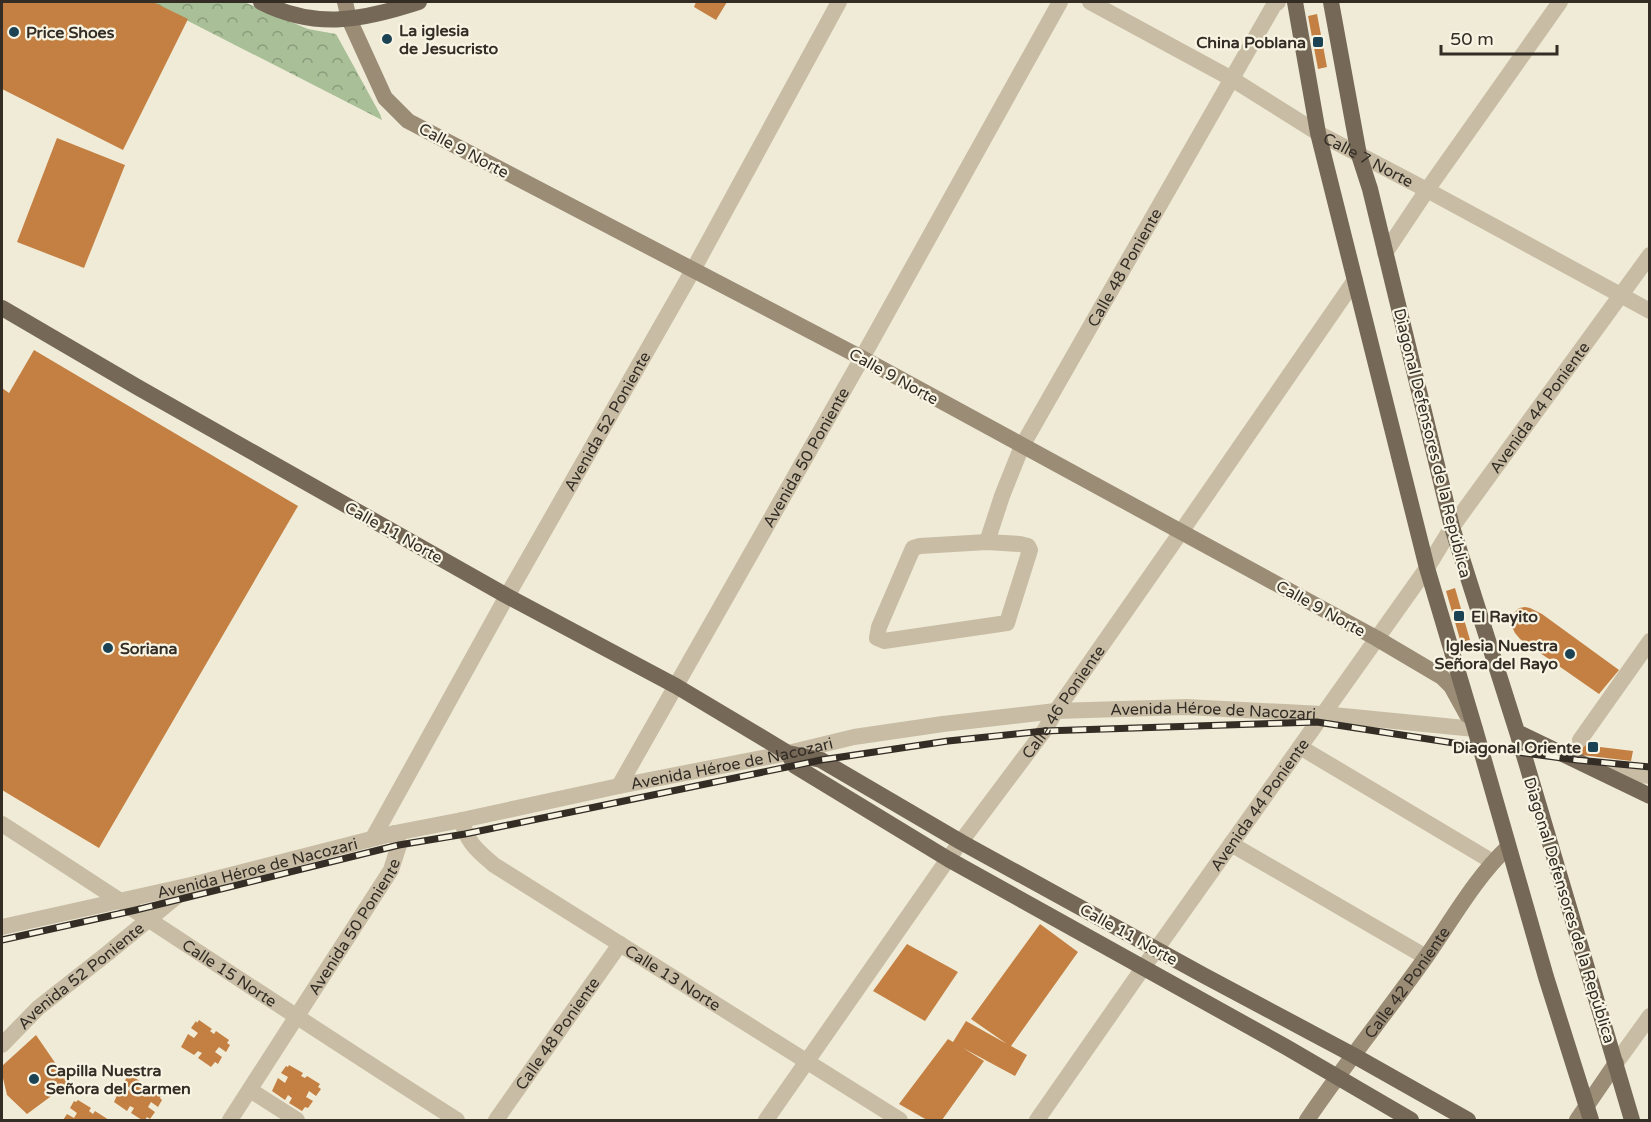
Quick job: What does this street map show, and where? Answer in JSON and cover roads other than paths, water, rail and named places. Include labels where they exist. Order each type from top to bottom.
[{"type":"main road","points":[[261,2],[320,19],[349,20],[380,14],[419,2]]},
{"type":"main road","name":"Calle 9 Norte","points":[[345,2],[349,20],[385,98],[408,121],[862,358],[1376,638],[1442,677],[1451,686],[1475,729]]},
{"type":"main road","points":[[1295,2],[1318,134],[1427,567],[1546,977],[1589,1113]]},
{"type":"main road","name":"Diagonal Defensores de la República","points":[[1331,2],[1359,155],[1370,189],[1452,527],[1517,732],[1632,1120]]},
{"type":"main road","name":"Calle 11 Norte","points":[[2,308],[507,596],[676,686],[788,753],[821,760],[961,842],[1468,1120]]},
{"type":"main road","points":[[1517,732],[1650,796]]},
{"type":"main road","name":"Calle 11 Norte","points":[[788,753],[795,766],[948,859],[1411,1120]]},
{"type":"main road","name":"Calle 42 Poniente","points":[[1307,1120],[1493,862],[1509,847]]},
{"type":"main road","points":[[1577,1120],[1589,1113],[1616,1063]]},
{"type":"street","name":"Avenida 52 Poniente","points":[[374,838],[507,596],[693,270],[839,2]]},
{"type":"street","name":"Avenida 50 Poniente","points":[[619,786],[862,358],[1060,2]]},
{"type":"street","name":"Calle 7 Norte","points":[[1090,2],[1232,79],[1318,134],[1427,190],[1650,311]]},
{"type":"street","name":"Calle 48 Poniente","points":[[987,542],[1022,446],[1274,5],[1278,2]]},
{"type":"street","points":[[1385,253],[1560,2]]},
{"type":"street","name":"Avenida 44 Poniente","points":[[1037,1120],[1427,567],[1452,527],[1650,255]]},
{"type":"street","name":"Calle 46 Poniente","points":[[766,1120],[948,859],[1044,731],[1355,280]]},
{"type":"street","points":[[987,542],[1020,544],[1028,546],[1030,550],[1006,623],[884,641],[877,638],[879,627],[913,548],[987,542]]},
{"type":"street","points":[[1580,740],[1650,641]]},
{"type":"street","name":"Avenida Héroe de Nacozari","points":[[2,927],[191,885],[395,833],[788,753],[854,737],[1056,711],[1186,707],[1323,714],[1475,729]]},
{"type":"street","points":[[1299,747],[1493,862]]},
{"type":"street","points":[[1600,771],[1650,776]]},
{"type":"street","name":"Calle 13 Norte","points":[[462,820],[465,834],[494,865],[900,1120]]},
{"type":"street","name":"Calle 15 Norte","points":[[2,824],[122,901],[296,1018],[457,1120]]},
{"type":"street","name":"Avenida 50 Poniente","points":[[230,1120],[391,870],[399,845],[395,833]]},
{"type":"street","points":[[1232,844],[1426,957]]},
{"type":"street","name":"Avenida 52 Poniente","points":[[2,1045],[38,1008],[191,885]]},
{"type":"street","name":"Calle 48 Poniente","points":[[496,1120],[620,944]]},
{"type":"street","points":[[1616,1063],[1650,1016]]},
{"type":"street","points":[[250,1090],[297,1120]]},
{"type":"railway","points":[[2,940],[136,910],[399,845],[465,834],[821,760],[948,741],[1044,731],[1317,722],[1480,747],[1650,767]]},
{"type":"place","name":"Price Shoes","points":[[14,32]]},
{"type":"place","name":"La iglesia de Jesucristo","points":[[387,39]]},
{"type":"place","name":"China Poblana","points":[[1318,42]]},
{"type":"place","name":"El Rayito","points":[[1459,616]]},
{"type":"place","name":"Soriana","points":[[108,648]]},
{"type":"place","name":"Iglesia Nuestra Señora del Rayo","points":[[1570,654]]},
{"type":"place","name":"Diagonal Oriente","points":[[1593,747]]},
{"type":"place","name":"Capilla Nuestra Señora del Carmen","points":[[34,1079]]}]
